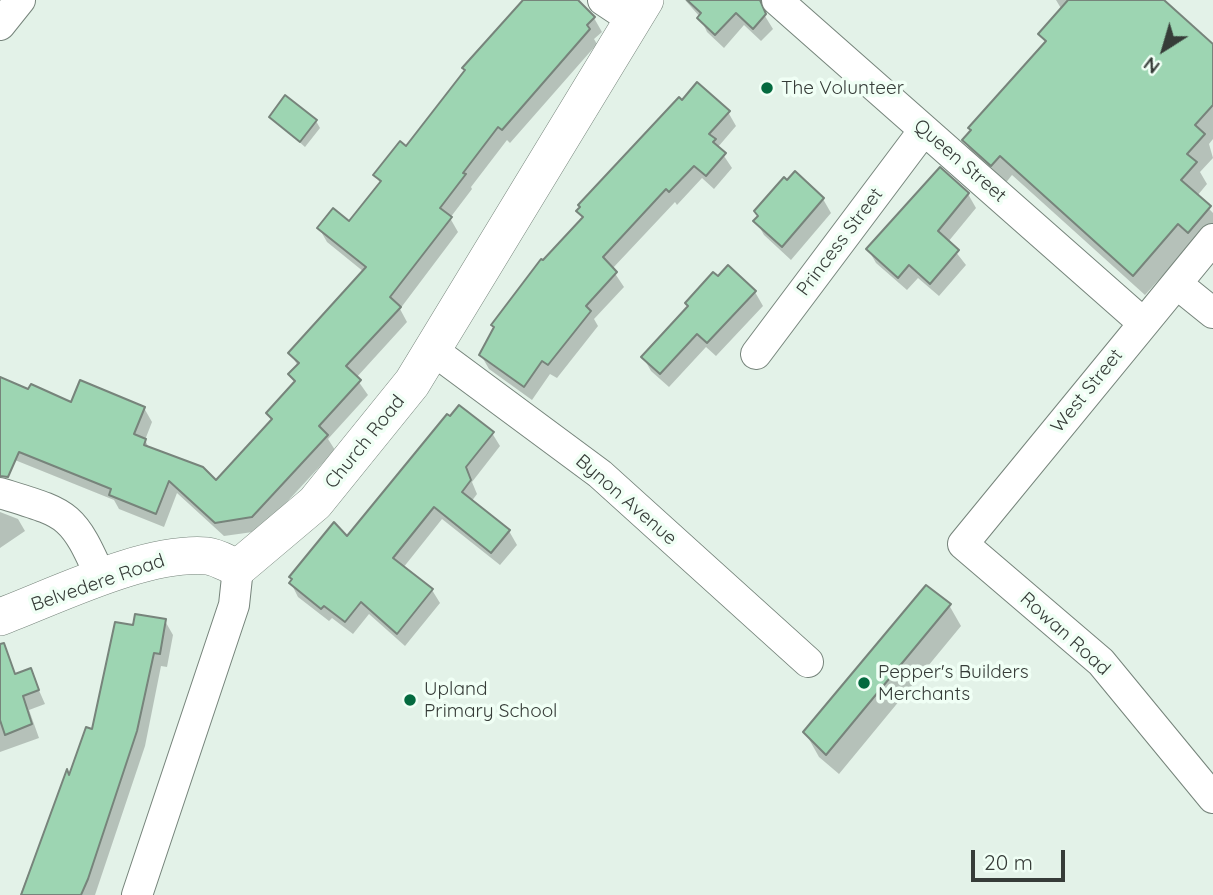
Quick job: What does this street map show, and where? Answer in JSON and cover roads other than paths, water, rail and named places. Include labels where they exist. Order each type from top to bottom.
[{"type":"street","points":[[0,25],[20,0]]},
{"type":"street","points":[[603,0],[639,10]]},
{"type":"street","name":"Queen Street","points":[[777,0],[1142,322]]},
{"type":"street","name":"Church Road","points":[[238,568],[315,503],[434,351],[639,10]]},
{"type":"street","name":"Princess Street","points":[[756,354],[924,130]]},
{"type":"street","name":"West Street","points":[[963,544],[1142,322],[1213,239]]},
{"type":"street","points":[[1177,284],[1213,313]]},
{"type":"street","name":"Bynon Avenue","points":[[434,351],[600,474],[808,662]]},
{"type":"street","points":[[0,493],[49,508],[69,519],[82,533],[101,578]]},
{"type":"street","name":"Rowan Road","points":[[963,544],[1101,662],[1213,797]]},
{"type":"street","name":"Belvedere Road","points":[[0,617],[101,578],[168,557],[210,556],[238,568]]},
{"type":"street","points":[[137,895],[234,606],[238,568]]},
{"type":"place","name":"The Volunteer","points":[[767,88]]},
{"type":"place","name":"Pepper's Builders Merchants","points":[[864,683]]},
{"type":"place","name":"Upland Primary School","points":[[410,700]]}]
